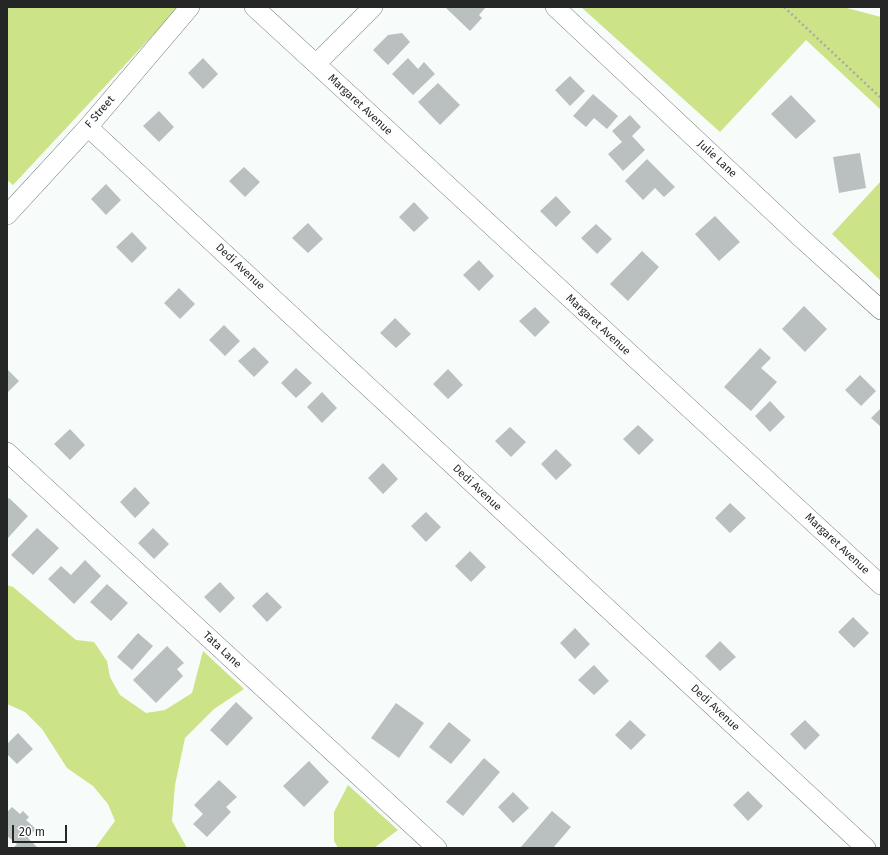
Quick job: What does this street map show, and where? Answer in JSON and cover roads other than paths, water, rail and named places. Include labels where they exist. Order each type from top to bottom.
[{"type":"street","name":"F Street","points":[[7,215],[88,127],[190,7]]},
{"type":"street","points":[[254,7],[316,64],[372,7]]},
{"type":"street","name":"Julie Lane","points":[[555,7],[800,237],[881,310]]},
{"type":"street","name":"Margaret Avenue","points":[[316,64],[881,585]]},
{"type":"street","name":"Dedi Avenue","points":[[88,127],[866,848]]},
{"type":"street","name":"Tata Lane","points":[[7,452],[437,848]]}]
